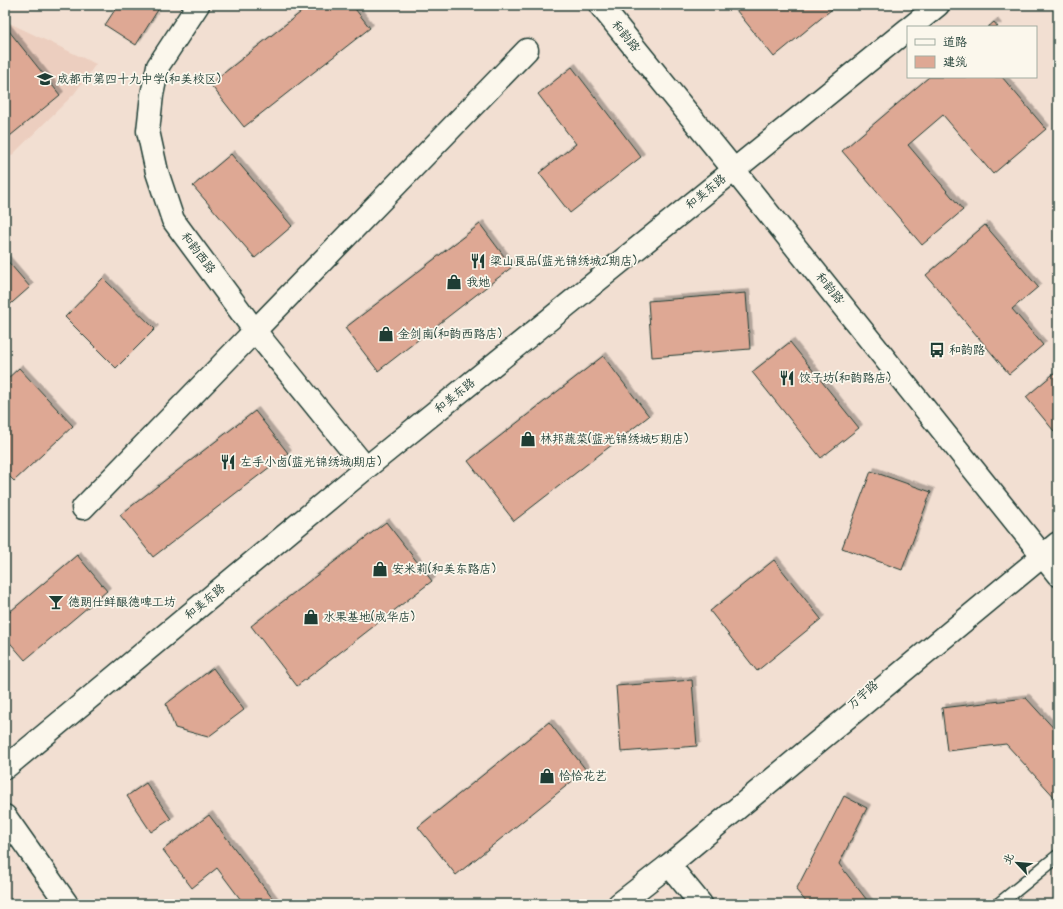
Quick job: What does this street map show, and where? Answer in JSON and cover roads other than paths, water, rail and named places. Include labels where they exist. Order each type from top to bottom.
[{"type":"street","name":"和韵西路","points":[[198,5],[158,66],[152,95],[148,131],[156,172],[173,220],[255,331],[366,468]]},
{"type":"street","name":"和韵路’","points":[[600,5],[1045,548],[1058,575]]},
{"type":"street","points":[[912,26],[938,5]]},
{"type":"street","name":"和美东路","points":[[5,768],[366,468],[907,30]]},
{"type":"street","points":[[83,508],[527,50]]},
{"type":"street","name":"万宇路","points":[[619,904],[668,865],[1045,548],[1058,527]]},
{"type":"street","points":[[5,816],[67,904]]},
{"type":"street","points":[[668,865],[701,904]]},
{"type":"lane","points":[[999,904],[1058,856]]},
{"type":"place","name":"成都市第四十九中学(和美校区)","points":[[45,79]]},
{"type":"place","name":"梁山良品(蓝光锦绣城2期店)","points":[[478,261]]},
{"type":"place","name":"我她","points":[[454,282]]},
{"type":"place","name":"金剑南(和韵西路店)","points":[[386,334]]},
{"type":"place","name":"和韵路","points":[[937,350]]},
{"type":"place","name":"饺子坊(和韵路店)","points":[[787,378]]},
{"type":"place","name":"林邦蔬菜(蓝光锦绣城5期店)","points":[[528,439]]},
{"type":"place","name":"左手小卤(蓝光锦绣城1期店)","points":[[228,462]]},
{"type":"place","name":"安米莉(和美东路店)","points":[[380,569]]},
{"type":"place","name":"德朗仕鲜酿德啤工坊","points":[[56,602]]},
{"type":"place","name":"水果基地(成华店)","points":[[311,617]]},
{"type":"place","name":"恰恰花艺","points":[[547,776]]}]
